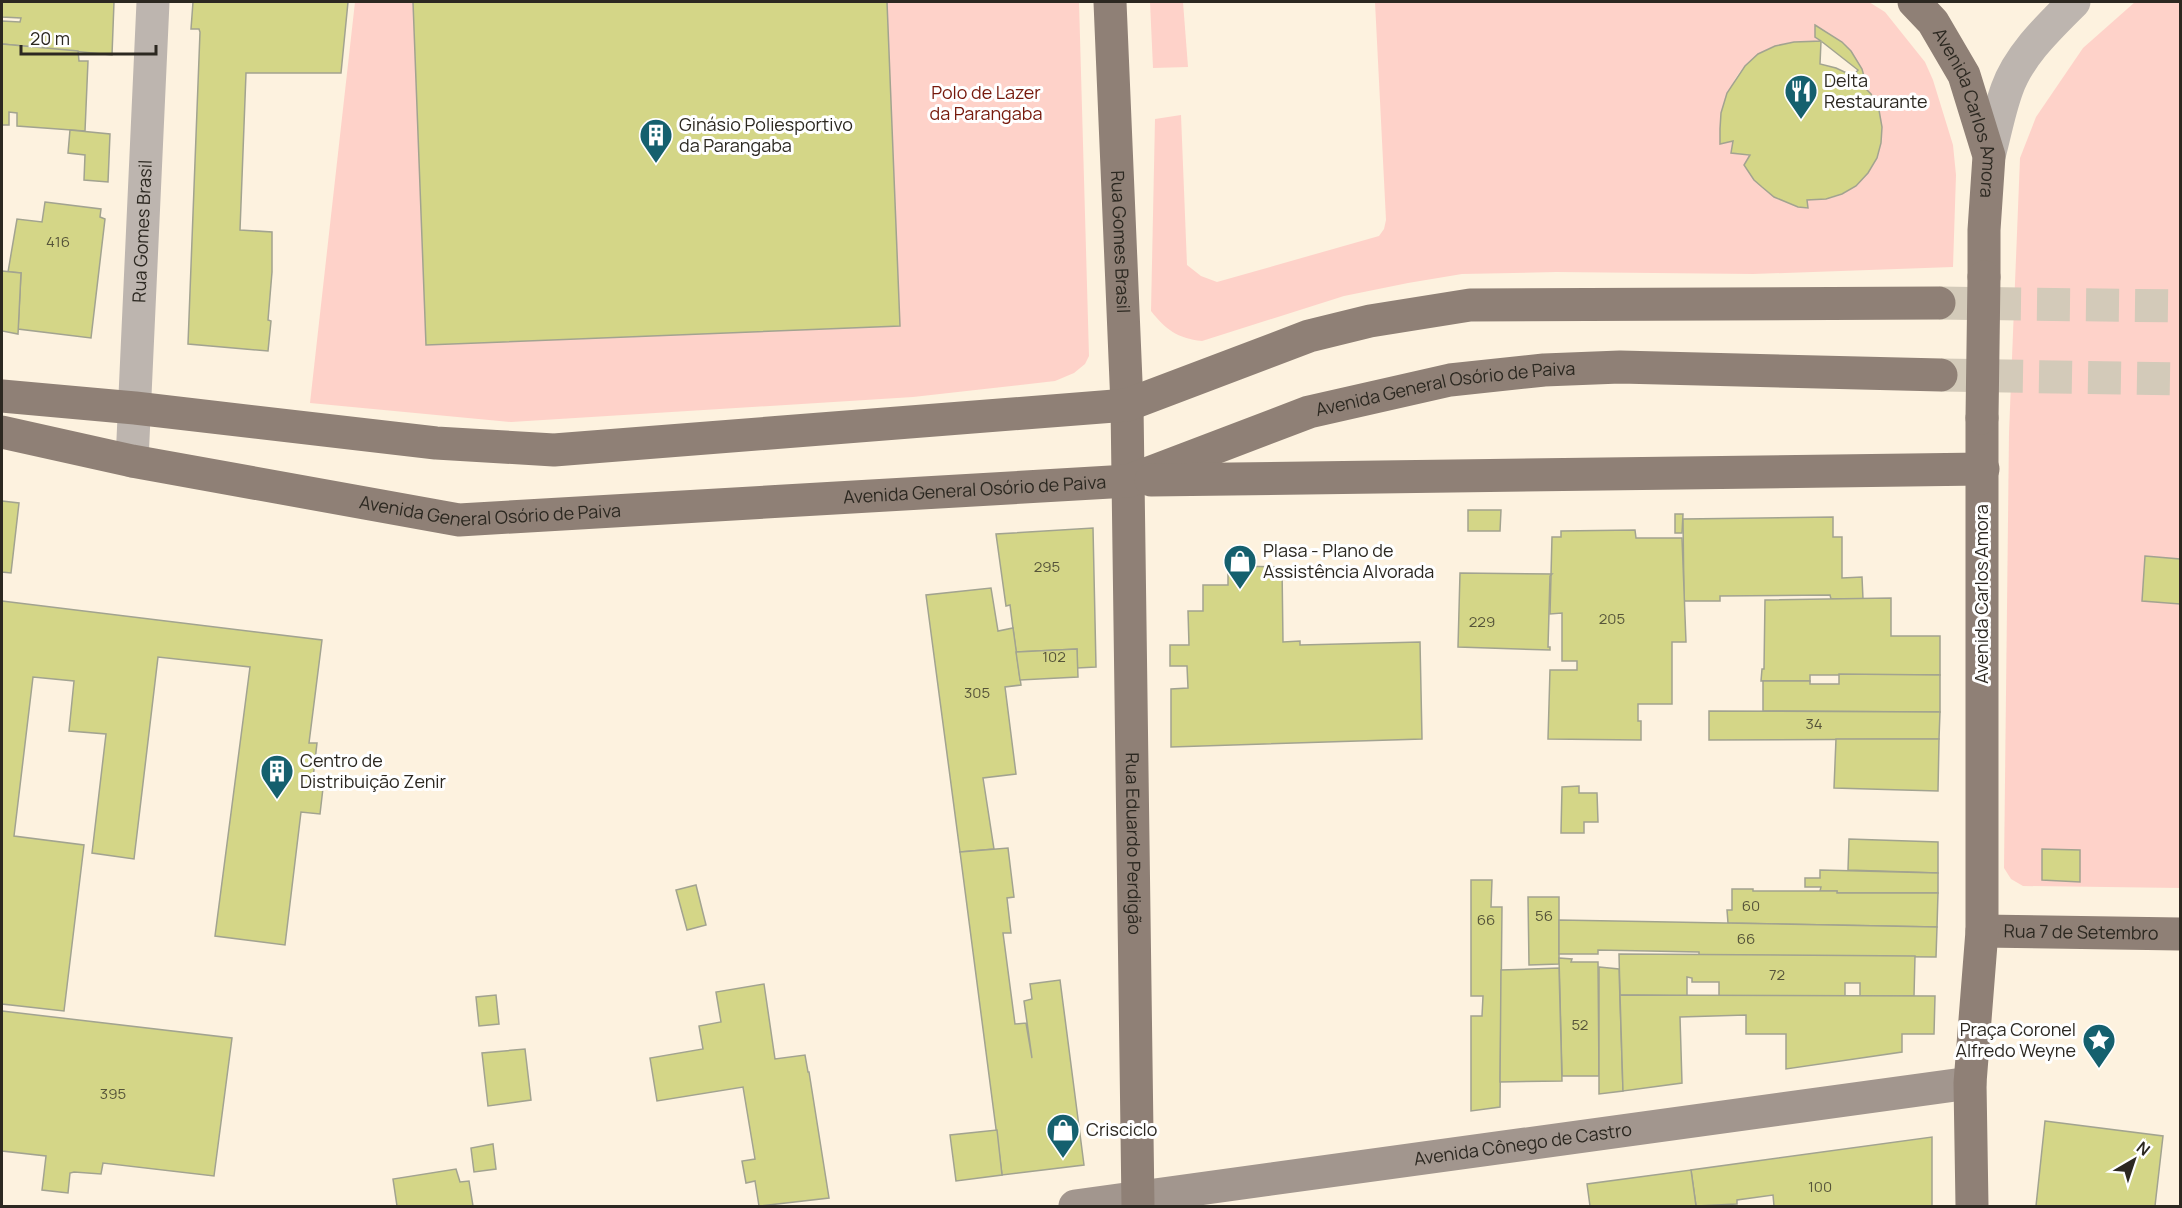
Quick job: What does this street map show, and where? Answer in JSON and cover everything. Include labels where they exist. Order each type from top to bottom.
[{"type":"main road","name":"Rua Gomes Brasil","points":[[1110,2],[1127,405],[1128,481]]},
{"type":"main road","name":"Avenida Carlos Amora","points":[[1914,2],[1933,22],[1964,75],[1989,156],[1984,230],[1982,418],[1982,932],[1970,1083],[1972,1206]]},
{"type":"main road","points":[[2,396],[135,408],[436,444],[554,450],[1127,405],[1309,336],[1370,321],[1470,305],[1939,303]]},
{"type":"main road","name":"Avenida General Osório de Paiva","points":[[2,432],[132,461],[459,520],[1128,481],[1309,412],[1450,380],[1544,370],[1620,367],[1941,375]]},
{"type":"main road","points":[[1128,481],[1983,469]]},
{"type":"main road","name":"Rua Eduardo Perdigão","points":[[1128,481],[1138,1203]]},
{"type":"main road","name":"Rua 7 de Setembro","points":[[1982,932],[2181,934]]},
{"type":"main road","name":"Avenida Cônego de Castro","points":[[1075,1206],[1138,1203],[1970,1083]]},
{"type":"street","name":"Rua Gomes Brasil","points":[[132,461],[153,2]]},
{"type":"street","points":[[1989,156],[2007,88],[2018,66],[2046,30],[2074,2]]},
{"type":"green space","name":"Polo de Lazer da Parangaba","points":[[355,2],[413,2],[426,344],[900,326],[887,2],[1079,2],[1089,356],[1085,364],[1074,373],[1055,381],[913,397],[511,422],[310,403]]},
{"type":"green space","points":[[1150,2],[1183,2],[1188,67],[1153,68]]},
{"type":"green space","points":[[1375,2],[1869,2],[1885,12],[1925,62],[1933,80],[1953,145],[1956,175],[1953,267],[1753,274],[1556,272],[1462,274],[1344,296],[1202,341],[1186,338],[1173,332],[1151,311],[1155,119],[1181,115],[1187,265],[1201,276],[1217,282],[1379,236],[1386,220]],"holes":[[[1815,25],[1840,41],[1858,62],[1865,80],[1861,84],[1878,113],[1881,128],[1880,144],[1869,172],[1858,184],[1839,196],[1807,200],[1808,207],[1798,206],[1779,199],[1764,188],[1745,165],[1750,155],[1732,153],[1733,141],[1720,144],[1723,114],[1732,86],[1739,73],[1749,62],[1780,44],[1821,41],[1815,37]]]},
{"type":"green space","points":[[2135,2],[2180,2],[2180,888],[2023,886],[2011,879],[2004,868],[2009,433],[2020,158],[2036,117],[2083,48]]},
{"type":"building","points":[[2,2],[114,2],[112,55],[2,44],[2,21],[20,22],[21,18],[2,17]]},
{"type":"building","points":[[193,2],[348,2],[341,73],[246,73],[240,230],[272,232],[272,272],[268,320],[271,321],[268,351],[188,344],[200,32],[199,29],[191,29]]},
{"type":"building","name":"Ginásio Poliesportivo da Parangaba","points":[[413,2],[887,2],[900,326],[426,345]]},
{"type":"building","name":"Delta Restaurante","points":[[1815,25],[1842,42],[1851,51],[1862,69],[1865,80],[1861,84],[1871,94],[1879,110],[1882,127],[1877,158],[1868,173],[1856,186],[1842,194],[1826,199],[1807,200],[1808,208],[1798,207],[1774,197],[1754,180],[1744,165],[1750,155],[1731,153],[1733,141],[1720,144],[1720,129],[1721,113],[1727,93],[1745,66],[1758,54],[1775,46],[1794,42],[1821,41],[1815,37]],"holes":[[[1821,41],[1858,70],[1853,76],[1820,64]]]},
{"type":"building","points":[[2,44],[78,51],[79,61],[88,61],[85,131],[17,126],[17,113],[9,112],[9,125],[2,125]]},
{"type":"building","points":[[70,130],[110,134],[108,182],[84,180],[85,155],[68,153]]},
{"type":"building","points":[[45,202],[101,209],[100,217],[105,219],[91,338],[18,329],[21,273],[8,272],[17,219],[42,222]]},
{"type":"building","points":[[2,271],[21,273],[18,334],[2,331]]},
{"type":"building","points":[[2,501],[19,503],[11,573],[2,572]]},
{"type":"building","points":[[1468,510],[1501,510],[1500,531],[1468,531]]},
{"type":"building","points":[[1675,514],[1683,514],[1682,533],[1675,533]]},
{"type":"building","points":[[1833,517],[1833,537],[1842,537],[1842,578],[1862,577],[1863,599],[1831,599],[1830,595],[1720,596],[1720,601],[1684,601],[1683,519]]},
{"type":"building","points":[[1093,528],[1096,667],[1077,668],[1077,649],[1016,652],[1010,605],[1006,606],[996,534]]},
{"type":"building","points":[[1635,530],[1636,538],[1682,538],[1686,642],[1672,642],[1672,704],[1638,704],[1641,740],[1548,739],[1550,670],[1577,670],[1577,661],[1562,661],[1562,613],[1550,614],[1552,537],[1561,537],[1561,531]]},
{"type":"building","points":[[2145,556],[2180,559],[2180,604],[2142,601]]},
{"type":"building","points":[[1228,567],[1282,567],[1283,642],[1300,641],[1300,645],[1420,642],[1422,739],[1171,747],[1171,689],[1188,688],[1187,666],[1170,666],[1170,645],[1189,645],[1188,611],[1203,611],[1203,585],[1228,585]]},
{"type":"building","points":[[1460,573],[1552,574],[1550,576],[1548,647],[1550,650],[1458,647]]},
{"type":"building","points":[[991,588],[998,631],[1013,628],[1021,685],[1005,687],[1016,774],[983,778],[994,849],[960,852],[926,595]]},
{"type":"building","points":[[1891,598],[1891,636],[1940,636],[1940,675],[1810,675],[1810,681],[1761,681],[1762,669],[1764,669],[1765,600]]},
{"type":"building","name":"Centro de Distribuição Zenir","points":[[2,601],[322,640],[309,743],[317,743],[312,787],[323,788],[320,814],[301,812],[285,945],[215,936],[250,667],[158,657],[134,859],[92,853],[106,734],[69,731],[74,681],[33,677],[14,836],[84,845],[64,1011],[2,1004]]},
{"type":"building","points":[[1077,649],[1078,677],[1020,680],[1016,652]]},
{"type":"building","points":[[1839,674],[1940,675],[1940,712],[1763,711],[1763,681],[1810,681],[1810,684],[1839,684]]},
{"type":"building","points":[[1709,711],[1940,712],[1939,739],[1709,740]]},
{"type":"building","points":[[1836,739],[1939,739],[1938,791],[1834,788]]},
{"type":"building","points":[[1579,786],[1579,793],[1597,793],[1598,822],[1584,822],[1584,833],[1561,833],[1562,787]]},
{"type":"building","points":[[1849,839],[1938,842],[1938,873],[1848,870]]},
{"type":"building","points":[[1008,848],[1014,897],[1007,898],[1011,933],[1003,933],[1015,1024],[1026,1023],[1032,1058],[1024,1001],[1032,999],[1030,984],[1060,980],[1084,1165],[1002,1175],[960,852]]},
{"type":"building","points":[[2042,849],[2080,850],[2080,882],[2042,880]]},
{"type":"building","points":[[1820,870],[1938,873],[1938,893],[1837,893],[1837,891],[1820,891],[1821,887],[1805,887],[1805,878],[1820,878]]},
{"type":"building","points":[[1471,880],[1492,880],[1491,907],[1502,907],[1500,1107],[1471,1111],[1471,1016],[1482,1016],[1483,996],[1471,996]]},
{"type":"building","points":[[696,885],[706,925],[687,930],[676,890]]},
{"type":"building","points":[[1732,889],[1837,891],[1837,893],[1938,893],[1937,927],[1728,923],[1727,910],[1732,910]]},
{"type":"building","points":[[1528,897],[1559,897],[1559,964],[1529,965]]},
{"type":"building","points":[[1559,920],[1937,927],[1936,957],[1699,955],[1699,952],[1598,950],[1598,954],[1559,954]]},
{"type":"building","points":[[1619,954],[1915,956],[1914,996],[1860,996],[1860,983],[1845,983],[1845,996],[1719,996],[1719,982],[1692,982],[1692,978],[1687,977],[1687,996],[1620,995]]},
{"type":"building","points":[[1559,958],[1572,959],[1571,962],[1598,962],[1599,1076],[1562,1076]]},
{"type":"building","points":[[1599,967],[1619,969],[1623,1091],[1599,1094]]},
{"type":"building","points":[[1559,968],[1562,1081],[1500,1082],[1501,970]]},
{"type":"building","points":[[764,984],[775,1059],[805,1055],[829,1198],[759,1206],[755,1181],[746,1183],[742,1161],[755,1159],[743,1087],[657,1101],[650,1058],[703,1049],[699,1026],[721,1022],[716,992]]},
{"type":"building","points":[[496,995],[499,1024],[479,1026],[476,997]]},
{"type":"building","points":[[1620,995],[1935,996],[1934,1034],[1902,1034],[1902,1052],[1786,1069],[1786,1034],[1746,1034],[1746,1015],[1680,1017],[1682,1083],[1623,1091]]},
{"type":"building","points":[[2,1011],[232,1038],[214,1176],[103,1163],[101,1174],[70,1173],[68,1193],[42,1190],[46,1156],[2,1151]]},
{"type":"building","points":[[525,1049],[531,1100],[488,1106],[482,1053]]},
{"type":"building","points":[[2045,1121],[2163,1136],[2155,1206],[2036,1206]]},
{"type":"building","points":[[997,1130],[1002,1175],[956,1181],[950,1135]]},
{"type":"building","points":[[1932,1137],[1932,1206],[1774,1206],[1773,1195],[1737,1200],[1737,1204],[1696,1206],[1691,1170]]},
{"type":"building","points":[[493,1144],[496,1169],[474,1172],[471,1148]]},
{"type":"building","points":[[456,1169],[460,1182],[469,1181],[473,1206],[397,1206],[393,1179]]},
{"type":"building","points":[[1691,1170],[1696,1206],[1590,1206],[1587,1184]]},
{"type":"tunnel","points":[[1939,303],[2180,306]]},
{"type":"tunnel","points":[[1941,375],[2180,379]]},
{"type":"place","name":"Delta Restaurante","points":[[1801,120]]},
{"type":"place","name":"Ginásio Poliesportivo da Parangaba","points":[[656,164]]},
{"type":"place","name":"Plasa - Plano de Assistência Alvorada","points":[[1240,590]]},
{"type":"place","name":"Centro de Distribuição Zenir","points":[[277,800]]},
{"type":"place","name":"Praça Coronel Alfredo Weyne","points":[[2099,1069]]},
{"type":"place","name":"Crisciclo","points":[[1063,1159]]}]
